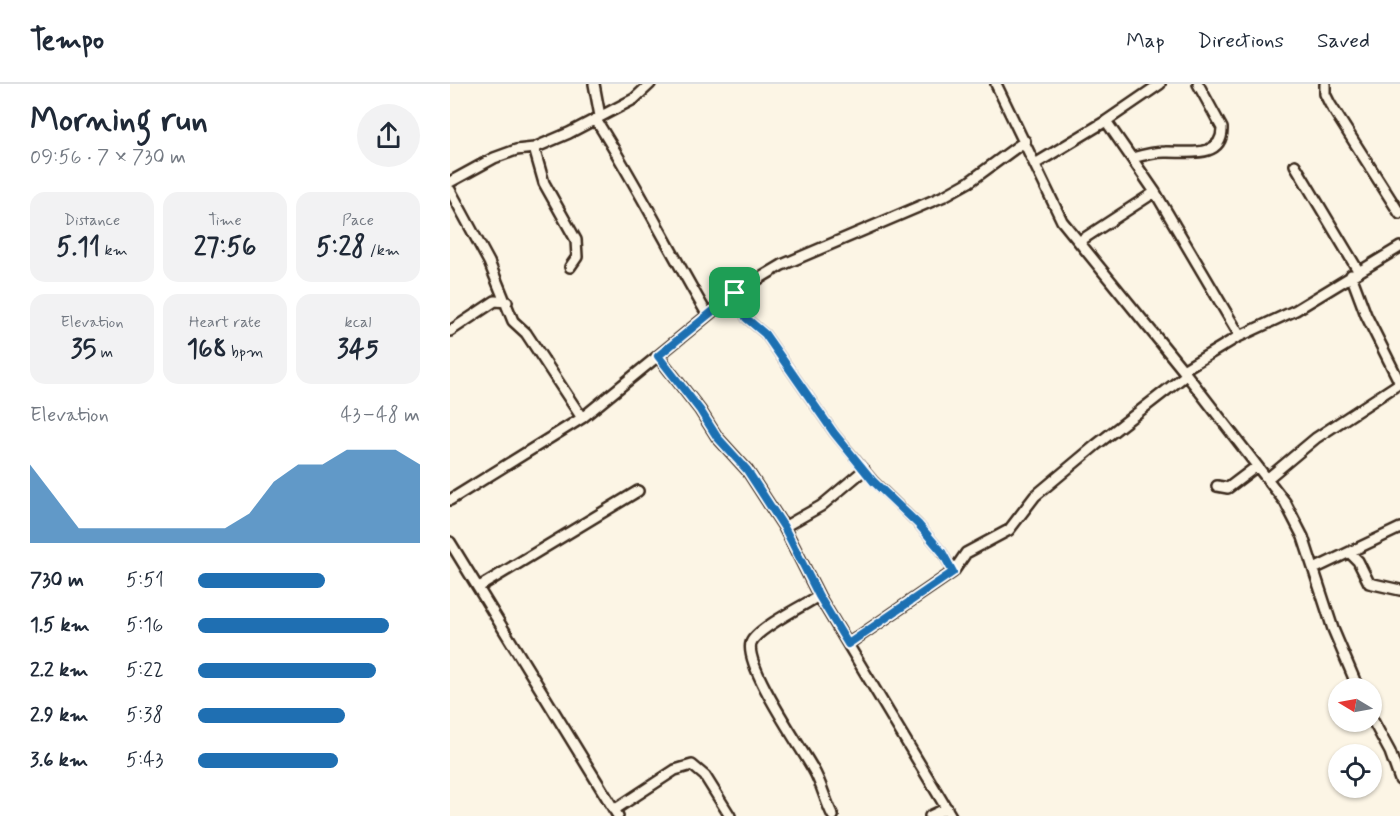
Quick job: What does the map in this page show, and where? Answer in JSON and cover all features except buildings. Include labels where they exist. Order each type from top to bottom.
[{"type":"street","points":[[594,84],[598,118],[635,181],[654,223],[707,314]]},
{"type":"street","points":[[450,182],[494,158],[516,150],[534,148],[598,118],[634,99],[650,84]]},
{"type":"street","points":[[996,84],[1062,221],[1185,372],[1285,502],[1296,521],[1333,629],[1354,678]]},
{"type":"street","points":[[1035,164],[1106,121],[1160,84]]},
{"type":"street","points":[[1132,158],[1157,152],[1203,152],[1216,144],[1222,128],[1198,84]]},
{"type":"street","points":[[1325,84],[1325,94],[1330,104],[1399,211]]},
{"type":"street","points":[[1106,121],[1155,192],[1240,336]]},
{"type":"street","points":[[450,500],[582,418],[735,293],[782,265],[944,196],[969,182],[1025,141]]},
{"type":"street","points":[[534,148],[544,183],[576,240],[577,256],[570,267]]},
{"type":"street","points":[[1267,479],[1316,438],[1400,383],[1369,322],[1355,274],[1294,165]]},
{"type":"street","points":[[450,190],[507,302],[513,321],[526,333],[582,418]]},
{"type":"street","points":[[1080,241],[1155,192]]},
{"type":"street","points":[[848,644],[953,572],[961,557],[1010,530],[1035,496],[1185,372],[1240,336],[1296,310],[1400,247]]},
{"type":"street","points":[[735,293],[746,318],[765,334],[834,433],[864,470],[919,525],[942,552],[953,572]]},
{"type":"street","points":[[450,331],[495,301],[507,302]]},
{"type":"street","points":[[658,356],[700,410],[717,437],[747,470],[784,527],[819,596],[949,812],[930,816]]},
{"type":"street","points":[[1217,486],[1228,489],[1257,466]]},
{"type":"street","points":[[784,527],[821,506],[864,470]]},
{"type":"street","points":[[478,587],[638,491]]},
{"type":"street","points":[[1314,569],[1400,528]]},
{"type":"street","points":[[450,542],[616,813],[675,770],[692,765],[705,776],[730,816]]},
{"type":"street","points":[[1350,553],[1358,561],[1369,583],[1400,590]]},
{"type":"street","points":[[819,596],[758,634],[752,641],[751,658],[793,739],[814,771],[833,816]]},
{"type":"street","points":[[1379,732],[1390,752],[1400,780]]},
{"type":"street","points":[[1390,752],[1400,747]]},
{"type":"route","points":[[735,293],[746,318],[765,334],[778,356],[834,433],[847,446],[856,462],[919,525],[942,552],[953,572],[848,644],[799,560],[784,527],[747,470],[717,437],[700,410],[658,356],[735,293]]}]
